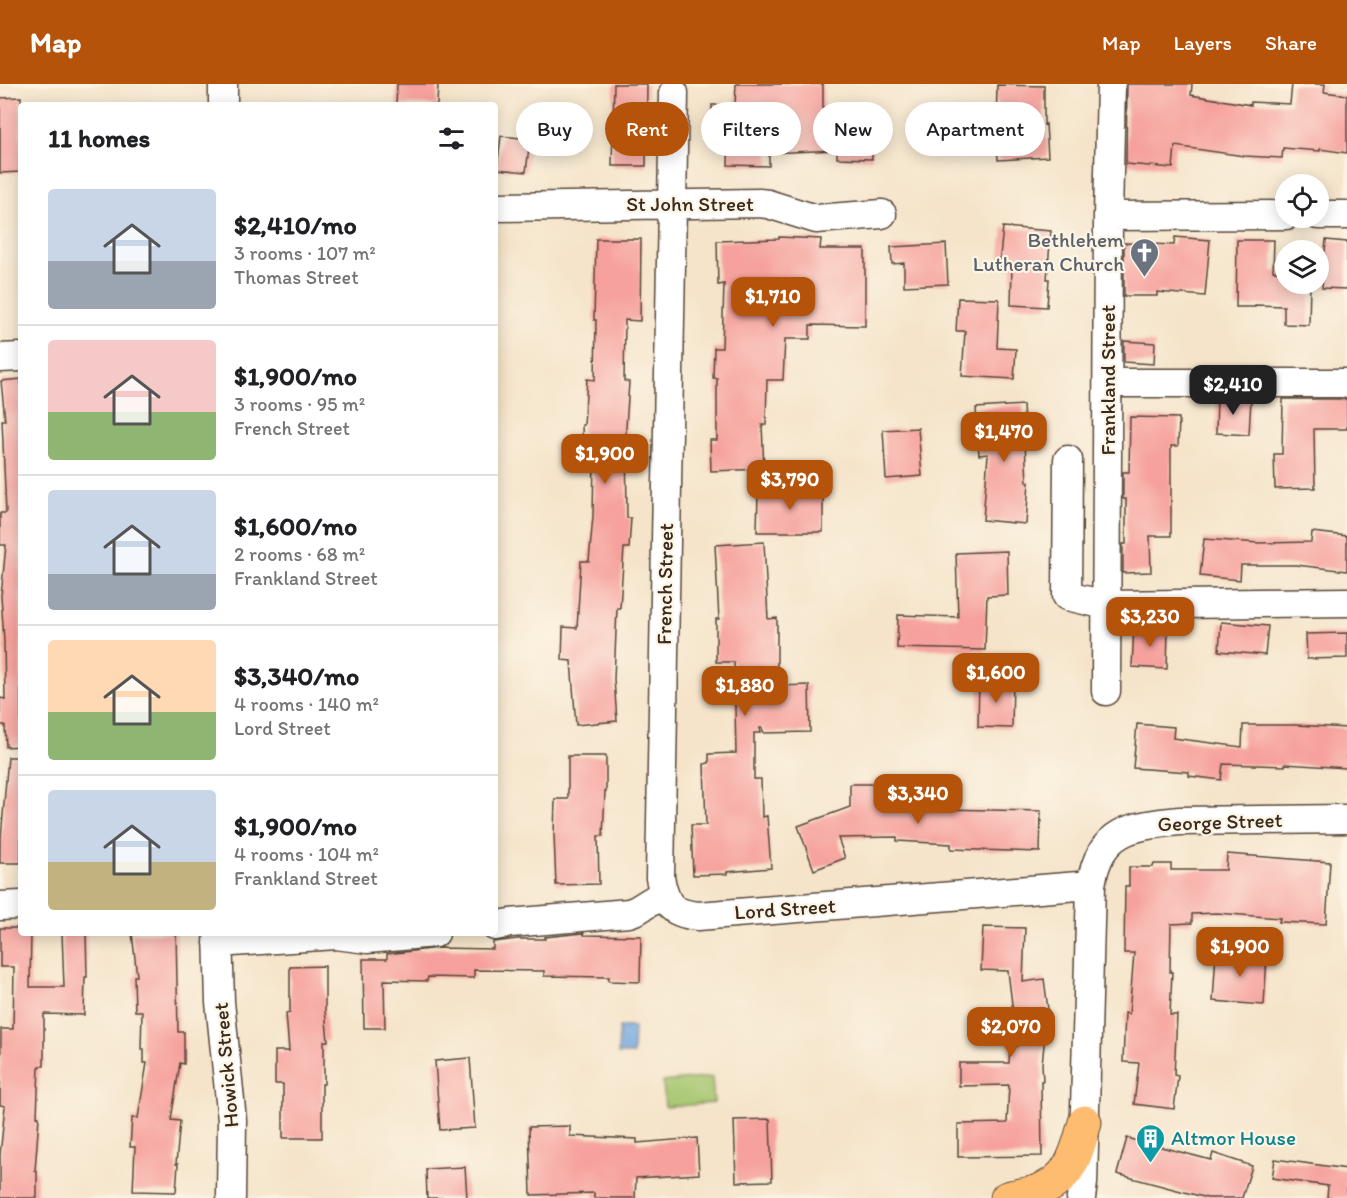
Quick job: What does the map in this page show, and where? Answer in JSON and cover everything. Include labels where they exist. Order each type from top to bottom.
[{"type":"main road","points":[[1007,1198],[1044,1189],[1064,1175],[1075,1158],[1085,1122]]},
{"type":"street","points":[[223,84],[223,102]]},
{"type":"street","name":"Frankland Street","points":[[1106,691],[1108,216],[1111,84]]},
{"type":"street","name":"French Street","points":[[663,894],[660,878],[674,93]]},
{"type":"street","name":"St John Street","points":[[498,207],[759,203],[816,219],[882,214]]},
{"type":"street","points":[[1108,216],[1275,215]]},
{"type":"street","points":[[1329,215],[1347,215]]},
{"type":"street","points":[[0,358],[18,357]]},
{"type":"street","points":[[1108,383],[1347,383]]},
{"type":"street","name":"Frankland Street","points":[[1068,460],[1066,596],[1106,605]]},
{"type":"street","points":[[1106,605],[1347,602]]},
{"type":"street","name":"George Street","points":[[1090,885],[1097,859],[1108,843],[1117,835],[1144,825],[1180,821],[1347,819]]},
{"type":"street","points":[[1081,1198],[1085,1122],[1090,885]]},
{"type":"street","name":"Lord Street","points":[[663,894],[676,910],[698,916],[1090,885]]},
{"type":"street","points":[[498,925],[629,914],[663,894]]},
{"type":"street","points":[[0,906],[18,905]]},
{"type":"street","points":[[218,938],[297,936]]},
{"type":"street","points":[[344,936],[368,939],[402,936]]},
{"type":"street","name":"Howick Street","points":[[218,938],[220,1002],[232,1119],[231,1198]]},
{"type":"green space","points":[[712,1077],[714,1103],[665,1107],[663,1082]]},
{"type":"water","points":[[619,1027],[634,1027],[633,1054],[618,1054]]},
{"type":"building","points":[[397,84],[438,84],[437,102],[396,102]]},
{"type":"building","points":[[614,84],[647,84],[647,102],[614,102]]},
{"type":"building","points":[[736,84],[823,84],[823,102],[813,102],[813,151],[801,152],[801,102],[735,102]]},
{"type":"building","points":[[1127,84],[1192,84],[1191,95],[1251,105],[1251,102],[1290,104],[1292,84],[1325,84],[1324,92],[1347,95],[1347,153],[1320,149],[1320,151],[1283,148],[1282,158],[1244,156],[1175,146],[1173,168],[1126,164]]},
{"type":"building","points":[[997,85],[1044,86],[1044,102],[997,102]]},
{"type":"building","points":[[21,97],[21,102],[18,102],[18,172],[0,173],[0,98]]},
{"type":"building","points":[[1046,124],[1048,157],[998,160],[998,156],[1045,156]]},
{"type":"building","points":[[501,136],[516,138],[516,156],[528,156],[526,172],[498,169]]},
{"type":"building","points":[[612,156],[646,156],[646,166],[612,166]]},
{"type":"building","points":[[728,156],[769,156],[769,166],[728,165]]},
{"type":"building","points":[[837,156],[872,156],[872,159],[837,158]]},
{"type":"building","points":[[1003,227],[1051,231],[1047,307],[1011,305],[1012,267],[999,266]]},
{"type":"building","points":[[779,237],[821,239],[820,249],[865,249],[865,326],[810,325],[810,339],[785,339],[783,380],[767,380],[766,425],[762,425],[764,469],[711,471],[710,440],[717,440],[717,378],[713,378],[714,348],[722,348],[724,284],[718,285],[717,241],[779,239]]},
{"type":"building","points":[[1175,237],[1210,240],[1205,296],[1157,292],[1157,296],[1124,296],[1124,243],[1174,245]]},
{"type":"building","points":[[596,239],[641,239],[640,321],[625,320],[624,381],[629,382],[626,428],[627,518],[631,518],[629,548],[624,548],[620,608],[617,608],[614,679],[617,721],[576,725],[571,661],[562,660],[563,627],[577,628],[581,561],[589,561],[593,516],[594,457],[583,458],[582,425],[584,425],[587,379],[595,380]]},
{"type":"building","points":[[1237,240],[1274,240],[1275,294],[1310,294],[1309,325],[1284,324],[1284,306],[1236,307]]},
{"type":"building","points":[[1329,240],[1347,242],[1347,289],[1329,288]]},
{"type":"building","points":[[946,244],[948,284],[904,286],[904,263],[892,264],[891,247]]},
{"type":"building","points":[[958,298],[999,299],[997,348],[1016,349],[1014,379],[962,376],[965,331],[956,331]]},
{"type":"building","points":[[1124,341],[1155,343],[1154,364],[1124,362]]},
{"type":"building","points":[[18,379],[18,746],[6,747],[5,725],[0,725],[0,698],[5,699],[1,596],[6,545],[0,545],[0,513],[6,513],[2,420],[5,420],[1,381]]},
{"type":"building","points":[[1217,399],[1251,399],[1249,435],[1216,433]]},
{"type":"building","points":[[1283,399],[1347,399],[1347,429],[1314,429],[1315,488],[1275,489],[1274,454],[1282,454]]},
{"type":"building","points":[[1023,405],[1027,482],[1029,482],[1026,524],[983,520],[988,454],[979,455],[976,408]]},
{"type":"building","points":[[1130,417],[1179,418],[1178,446],[1171,446],[1171,536],[1150,536],[1151,572],[1123,573],[1123,544],[1126,544],[1126,499],[1123,499],[1123,472],[1129,472]]},
{"type":"building","points":[[918,428],[922,476],[886,479],[883,430]]},
{"type":"building","points":[[823,490],[823,532],[757,532],[758,491]]},
{"type":"building","points":[[1312,532],[1347,536],[1347,571],[1296,565],[1241,565],[1240,580],[1200,576],[1204,539],[1259,543],[1311,542]]},
{"type":"building","points":[[764,542],[768,619],[777,618],[777,686],[809,685],[810,732],[764,733],[760,728],[761,733],[754,733],[754,779],[761,779],[762,817],[767,816],[771,868],[727,872],[727,874],[693,875],[691,825],[706,825],[704,764],[709,763],[709,754],[736,753],[734,662],[716,662],[716,619],[719,619],[715,545]]},
{"type":"building","points":[[1007,551],[1008,595],[987,596],[985,650],[897,648],[898,615],[958,617],[956,553]]},
{"type":"building","points":[[1221,622],[1268,626],[1265,655],[1219,651]]},
{"type":"building","points":[[1134,626],[1168,628],[1167,669],[1132,667]]},
{"type":"building","points":[[1347,633],[1347,658],[1307,659],[1306,634]]},
{"type":"building","points":[[979,679],[1013,680],[1012,728],[978,727]]},
{"type":"building","points":[[1137,724],[1174,727],[1173,738],[1242,747],[1243,725],[1347,728],[1347,768],[1285,764],[1285,766],[1223,764],[1221,780],[1189,776],[1189,772],[1133,768]]},
{"type":"building","points":[[568,756],[606,756],[603,836],[598,836],[599,884],[556,885],[555,799],[568,799]]},
{"type":"building","points":[[8,757],[18,757],[18,863],[0,863]]},
{"type":"building","points":[[850,784],[887,784],[887,793],[942,796],[942,809],[1041,811],[1040,852],[951,849],[951,844],[897,841],[897,837],[838,838],[845,858],[814,870],[798,826],[850,807]]},
{"type":"building","points":[[1227,854],[1330,862],[1326,924],[1279,922],[1280,918],[1217,913],[1192,914],[1192,923],[1171,924],[1170,1015],[1177,1015],[1174,1075],[1178,1076],[1174,1109],[1134,1104],[1139,1063],[1123,1062],[1125,1013],[1129,1014],[1134,953],[1124,953],[1125,886],[1129,886],[1129,867],[1171,864],[1171,870],[1226,870]]},
{"type":"building","points":[[983,927],[1025,928],[1023,982],[1044,979],[1049,1017],[1047,1017],[1042,1064],[1043,1081],[1041,1081],[1042,1156],[958,1157],[958,1124],[1007,1123],[1009,1085],[959,1086],[959,1063],[1009,1063],[1010,1047],[1017,1046],[1008,971],[981,970]]},
{"type":"building","points":[[0,928],[18,928],[18,936],[31,936],[30,987],[64,987],[62,936],[86,936],[87,977],[85,977],[84,1015],[44,1014],[44,1066],[39,1066],[37,1117],[39,1117],[35,1171],[37,1171],[37,1198],[0,1198],[0,1156],[5,1106],[0,1105],[1,1029],[13,1029],[14,967],[0,967]]},
{"type":"building","points":[[584,933],[584,935],[641,936],[640,982],[609,981],[609,977],[544,976],[544,971],[474,970],[474,978],[428,977],[427,981],[384,980],[385,1028],[364,1028],[363,959],[387,959],[387,954],[439,948],[493,949],[493,942],[545,939],[545,937]]},
{"type":"building","points":[[132,936],[176,936],[178,1032],[184,1032],[184,1064],[180,1063],[171,1120],[180,1121],[176,1192],[133,1191],[135,1147],[130,1147],[132,1118],[138,1118],[147,1063],[144,1063],[144,1049],[141,1049],[142,1011],[135,1011],[134,976],[137,976]]},
{"type":"building","points":[[1216,952],[1267,956],[1264,1005],[1213,1001]]},
{"type":"building","points":[[325,966],[328,1041],[324,1041],[322,1138],[283,1138],[283,1084],[275,1084],[275,1051],[289,1051],[286,1013],[290,1012],[290,967]]},
{"type":"building","points":[[470,1058],[475,1128],[440,1130],[435,1061]]},
{"type":"building","points":[[770,1119],[772,1181],[736,1182],[734,1120]]},
{"type":"building","points":[[570,1126],[570,1136],[637,1139],[637,1143],[697,1138],[699,1174],[636,1178],[635,1198],[594,1198],[594,1193],[531,1195],[529,1127]]},
{"type":"building","points":[[1127,1138],[1211,1160],[1213,1153],[1252,1166],[1242,1198],[1207,1198],[1117,1174]]},
{"type":"building","points":[[1275,1159],[1347,1169],[1347,1198],[1327,1198],[1328,1186],[1272,1178]]},
{"type":"building","points":[[465,1167],[467,1198],[427,1198],[426,1169]]},
{"type":"place","name":"Bethlehem Lutheran Church","points":[[1145,278]]},
{"type":"place","name":"Altmor House","points":[[1150,1164]]}]
